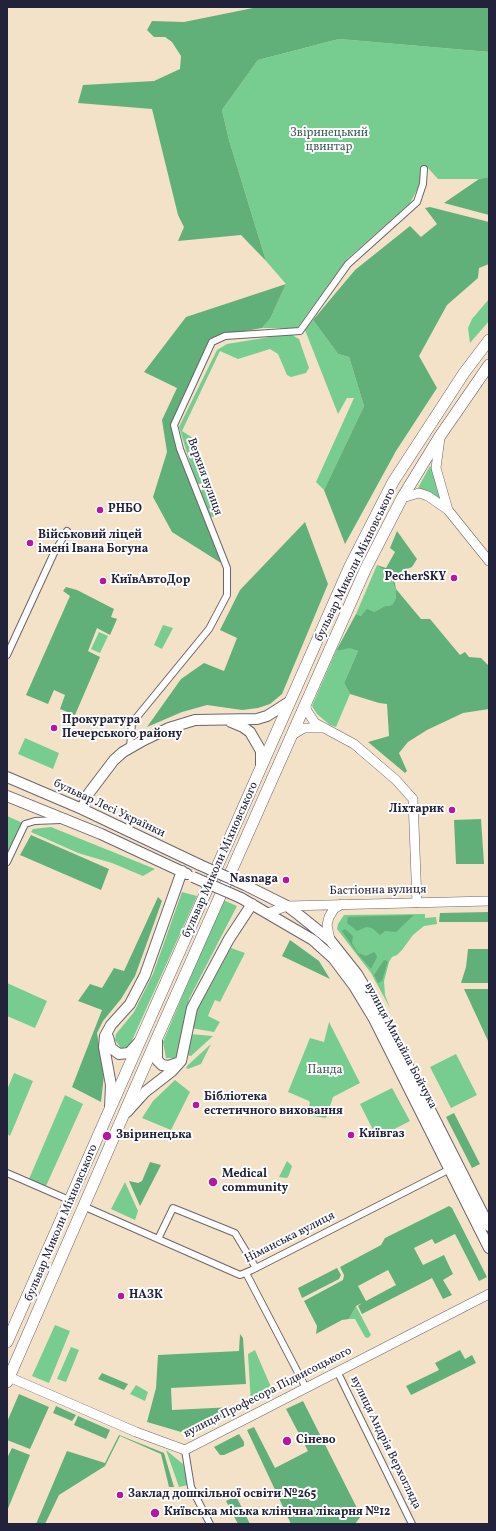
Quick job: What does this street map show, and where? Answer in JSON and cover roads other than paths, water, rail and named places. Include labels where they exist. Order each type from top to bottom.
[{"type":"highway","name":"бульвар Миколи Міхновського","points":[[7,1342],[350,566],[386,495],[464,373],[489,340]]},
{"type":"highway","name":"бульвар Миколи Міхновського","points":[[8,1380],[290,736],[370,561],[402,498],[440,436],[489,364]]},
{"type":"main road","points":[[82,809],[89,793],[103,772],[114,760],[130,747],[181,724],[195,720],[227,721],[262,717],[289,702]]},
{"type":"main road","points":[[227,721],[243,727],[250,732],[261,751],[261,766]]},
{"type":"main road","name":"бульвар Лесі Українки","points":[[7,776],[82,809],[167,850],[245,885]]},
{"type":"main road","points":[[7,796],[67,820],[182,871],[145,975],[130,1004],[108,1030],[104,1040],[111,1085],[110,1108]]},
{"type":"main road","points":[[160,862],[168,855],[167,850]]},
{"type":"main road","name":"вулиця Михайла Бойчука","points":[[182,871],[241,898],[303,933],[333,958],[354,986],[374,1019],[489,1248]]},
{"type":"main road","name":"вулиця Михайла Бойчука","points":[[245,885],[287,906],[330,940],[354,969],[374,1000],[489,1226]]},
{"type":"main road","points":[[123,1117],[146,1092],[172,1071],[181,1061],[192,1008],[229,939],[252,904]]},
{"type":"main road","points":[[108,1030],[109,1044],[111,1048],[119,1054],[129,1053],[141,1038]]},
{"type":"main road","points":[[157,1038],[157,1060],[162,1065],[169,1066],[181,1061]]},
{"type":"street","name":"Верхня вулиця","points":[[130,747],[132,723],[209,629],[227,595],[227,568],[180,449],[174,425],[212,342],[225,336],[300,331],[348,264],[417,202],[424,169]]},
{"type":"street","points":[[440,436],[436,468],[448,510]]},
{"type":"street","points":[[402,498],[419,493],[428,496],[448,510],[489,561]]},
{"type":"street","points":[[7,655],[54,553],[67,531]]},
{"type":"street","points":[[305,704],[310,717],[321,728],[354,744],[396,780],[413,799],[417,902]]},
{"type":"street","points":[[290,736],[304,728],[321,728]]},
{"type":"street","points":[[7,862],[25,824],[36,821],[67,820]]},
{"type":"street","name":"Бастіонна вулиця","points":[[268,913],[287,906],[489,901]]},
{"type":"street","points":[[330,940],[327,925],[329,917],[337,906],[346,904]]},
{"type":"street","name":"Німанська вулиця","points":[[83,1206],[237,1274],[246,1274],[459,1165]]},
{"type":"street","points":[[7,1173],[69,1200]]},
{"type":"street","points":[[158,1239],[173,1208],[235,1233],[256,1268]]},
{"type":"street","points":[[246,1274],[306,1388]]},
{"type":"street","name":"вулиця Професора Підвисоцького","points":[[8,1380],[136,1432],[185,1450],[489,1294]]},
{"type":"street","name":"вулиця Андрія Верхогляда","points":[[337,1371],[412,1524]]},
{"type":"street","points":[[185,1450],[192,1487],[210,1524]]},
{"type":"place","name":"РНБО","points":[[100,510]]},
{"type":"place","name":"Військовий ліцей імені Івана Богуна","points":[[30,543]]},
{"type":"place","name":"PecherSKY","points":[[454,578]]},
{"type":"place","name":"КиївАвтоДор","points":[[103,581]]},
{"type":"place","name":"Прокуратура Печерського району","points":[[54,728]]},
{"type":"place","name":"Ліхтарик","points":[[452,810]]},
{"type":"place","name":"Nasnaga","points":[[286,880]]},
{"type":"place","name":"Бібліотека естетичного виховання","points":[[196,1105]]},
{"type":"place","name":"Київгаз","points":[[351,1135]]},
{"type":"place","name":"Звіринецька","points":[[107,1136]]},
{"type":"place","name":"Medical community","points":[[213,1182]]},
{"type":"place","name":"НАЗК","points":[[121,1296]]},
{"type":"place","name":"Сінево","points":[[287,1441]]},
{"type":"place","name":"Заклад дошкільної освіти №265","points":[[120,1495]]},
{"type":"place","name":"Київська міська клінічна лікарня №12","points":[[155,1513]]},
{"type":"park label","name":"Звіринецький цвинтар","points":[[329,141]]},
{"type":"park label","name":"Панда","points":[[325,1071]]}]
